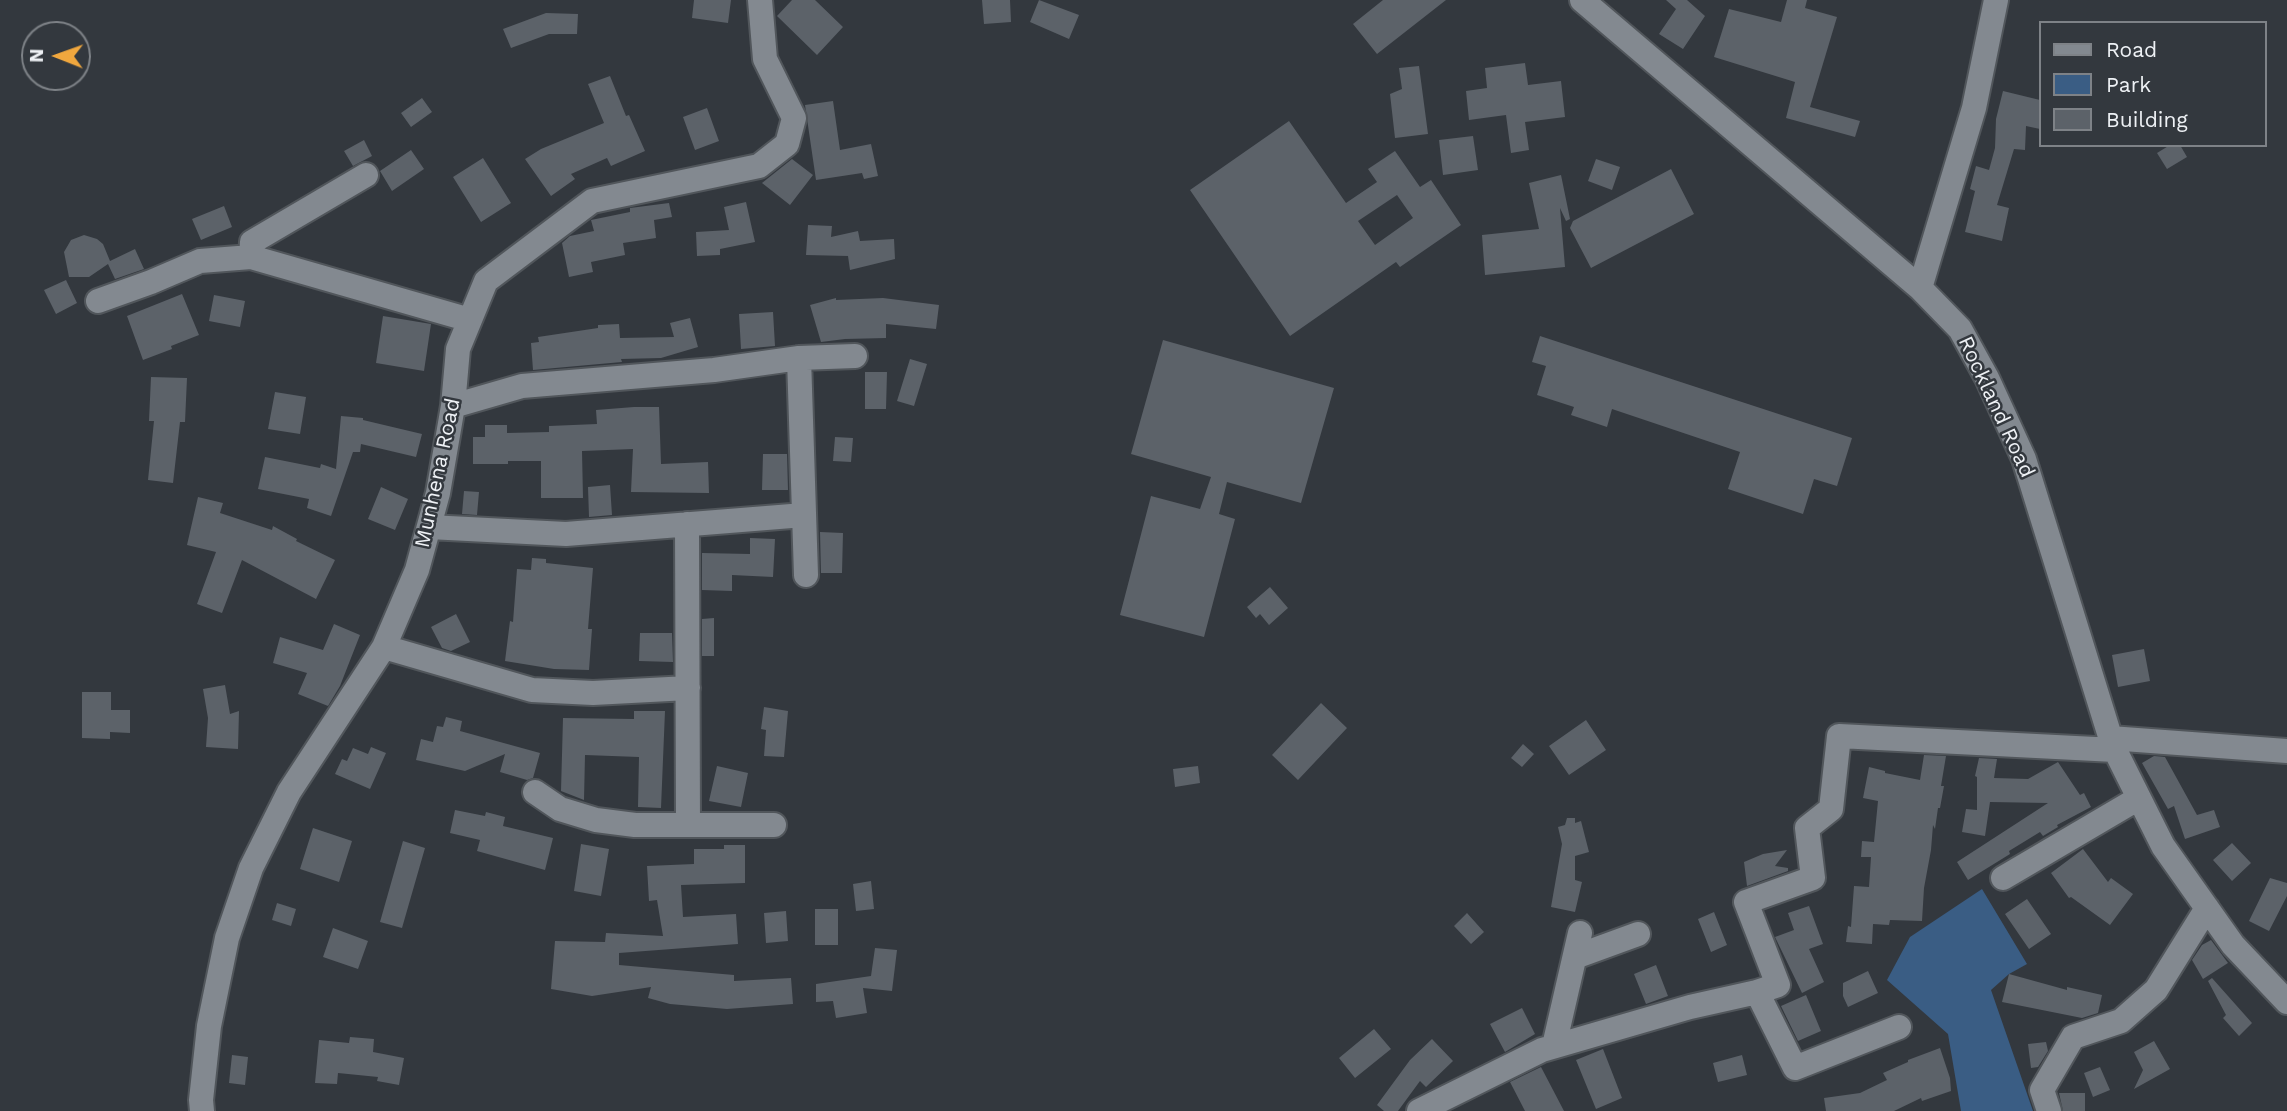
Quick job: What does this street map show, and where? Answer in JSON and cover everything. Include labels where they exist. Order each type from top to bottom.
[{"type":"street","name":"Munhena Road","points":[[202,1111],[209,1026],[227,938],[251,868],[289,792],[384,647],[417,570],[438,493],[453,406],[458,349],[486,281],[592,201],[759,166],[787,144],[794,118],[765,59],[760,0]]},
{"type":"street","name":"Rockland Road","points":[[1581,0],[1920,288],[1960,329],[1987,378],[2024,458],[2113,744],[2139,798],[2163,846],[2233,945],[2287,1002]]},
{"type":"street","points":[[1920,288],[1974,108],[1996,0]]},
{"type":"street","points":[[251,257],[252,242],[366,175]]},
{"type":"street","points":[[98,301],[200,261],[251,257],[470,320]]},
{"type":"street","points":[[453,406],[522,386],[714,370],[799,358],[855,356]]},
{"type":"street","points":[[799,358],[806,575]]},
{"type":"street","points":[[429,527],[566,534],[804,515]]},
{"type":"street","points":[[687,524],[688,825]]},
{"type":"street","points":[[384,647],[532,690],[593,693],[688,688]]},
{"type":"street","points":[[1419,1111],[1457,1103],[1542,1050],[1690,1007],[1778,985],[1746,902],[1813,878],[1807,828],[1831,809],[1839,736],[2287,751]]},
{"type":"street","points":[[535,792],[560,809],[596,820],[635,825],[774,825]]},
{"type":"street","points":[[2003,878],[2139,798]]},
{"type":"street","points":[[2049,1111],[2042,1090],[2073,1037],[2121,1021],[2156,990],[2207,908]]},
{"type":"street","points":[[1554,1046],[1577,945],[1638,934]]},
{"type":"street","points":[[1757,992],[1794,1068],[1899,1027]]},
{"type":"green space","points":[[1982,889],[2027,964],[2009,974],[1991,990],[2033,1111],[1961,1111],[1948,1034],[1887,980],[1910,937]]},
{"type":"building","points":[[694,0],[731,0],[728,23],[692,18]]},
{"type":"building","points":[[792,0],[815,0],[843,27],[817,55],[777,16]]},
{"type":"building","points":[[982,0],[1010,0],[1011,22],[984,24]]},
{"type":"building","points":[[1039,0],[1079,15],[1069,39],[1030,22]]},
{"type":"building","points":[[1383,0],[1446,0],[1377,54],[1353,24]]},
{"type":"building","points":[[1666,0],[1687,0],[1705,16],[1683,49],[1659,34],[1676,9]]},
{"type":"building","points":[[1787,0],[1807,0],[1805,8],[1837,17],[1810,107],[1860,121],[1855,137],[1786,118],[1795,82],[1714,57],[1729,9],[1781,22]]},
{"type":"building","points":[[546,13],[578,14],[577,34],[549,34],[511,48],[503,29]]},
{"type":"building","points":[[1525,63],[1528,85],[1561,81],[1565,117],[1525,122],[1529,150],[1511,153],[1506,115],[1469,120],[1466,91],[1487,88],[1485,68]]},
{"type":"building","points":[[1419,66],[1428,134],[1395,138],[1390,94],[1402,89],[1399,68]]},
{"type":"building","points":[[610,76],[626,116],[629,115],[645,151],[611,166],[607,158],[571,174],[575,179],[551,196],[525,159],[541,149],[604,123],[588,84]]},
{"type":"building","points":[[2003,91],[2038,100],[2038,129],[2026,126],[2025,150],[2014,149],[1997,205],[2009,208],[2002,241],[1965,232],[1975,191],[1970,189],[1976,166],[1989,170],[1995,148],[1996,119]]},
{"type":"building","points":[[422,98],[432,112],[411,127],[401,113]]},
{"type":"building","points":[[833,101],[840,150],[871,144],[878,176],[864,179],[862,173],[816,180],[805,105]]},
{"type":"building","points":[[707,108],[719,141],[695,150],[683,117]]},
{"type":"building","points":[[1289,121],[1346,203],[1377,182],[1368,169],[1395,151],[1420,187],[1431,180],[1461,225],[1400,267],[1396,262],[1290,336],[1190,190]],"holes":[[[1397,195],[1413,218],[1375,245],[1358,221]]]},
{"type":"building","points":[[1473,136],[1478,170],[1443,175],[1439,140]]},
{"type":"building","points":[[364,140],[372,156],[353,166],[344,151]]},
{"type":"building","points":[[2167,147],[2181,147],[2187,157],[2167,169],[2157,153]]},
{"type":"building","points":[[411,150],[424,169],[392,191],[380,171]]},
{"type":"building","points":[[483,158],[511,203],[481,222],[453,177]]},
{"type":"building","points":[[792,159],[813,175],[790,205],[762,183]]},
{"type":"building","points":[[1596,159],[1620,167],[1612,190],[1588,181]]},
{"type":"building","points":[[1671,169],[1694,214],[1591,268],[1570,228],[1573,221]]},
{"type":"building","points":[[1561,175],[1570,219],[1566,221],[1560,208],[1565,267],[1485,275],[1482,235],[1539,229],[1529,183]]},
{"type":"building","points":[[746,202],[755,242],[720,249],[720,255],[697,256],[696,232],[729,230],[724,207]]},
{"type":"building","points":[[669,203],[672,217],[654,220],[656,238],[623,243],[625,255],[591,262],[593,272],[569,277],[562,243],[570,236],[594,231],[591,220],[630,212],[630,208]]},
{"type":"building","points":[[224,206],[232,227],[201,240],[192,219]]},
{"type":"building","points":[[808,225],[832,226],[831,237],[858,231],[860,241],[894,239],[895,259],[850,270],[848,256],[806,255]]},
{"type":"building","points":[[84,235],[103,244],[110,261],[135,249],[144,269],[115,279],[108,264],[89,277],[69,277],[64,252],[71,240]]},
{"type":"building","points":[[66,280],[77,303],[56,314],[44,290]]},
{"type":"building","points":[[182,294],[199,335],[143,360],[127,316]]},
{"type":"building","points":[[214,295],[245,301],[240,327],[209,321]]},
{"type":"building","points":[[836,298],[883,298],[939,305],[936,329],[886,324],[886,338],[821,342],[810,305]]},
{"type":"building","points":[[773,312],[775,346],[741,349],[739,314]]},
{"type":"building","points":[[383,316],[431,324],[424,371],[376,363]]},
{"type":"building","points":[[690,318],[698,347],[661,358],[621,359],[622,362],[533,370],[531,343],[539,342],[538,337],[598,328],[598,325],[619,324],[620,338],[674,337],[670,323]]},
{"type":"building","points":[[1540,336],[1852,438],[1837,486],[1814,479],[1803,514],[1728,489],[1740,452],[1612,409],[1607,427],[1571,415],[1574,407],[1537,395],[1546,366],[1532,362]]},
{"type":"building","points":[[1163,340],[1334,388],[1301,503],[1227,482],[1219,514],[1235,519],[1204,637],[1120,615],[1151,496],[1200,509],[1211,477],[1131,454]]},
{"type":"building","points":[[910,359],[927,364],[914,406],[897,401]]},
{"type":"building","points":[[865,372],[887,372],[886,409],[865,409]]},
{"type":"building","points":[[151,377],[187,378],[185,422],[180,422],[173,483],[148,480],[154,421],[149,421]]},
{"type":"building","points":[[275,392],[306,397],[300,434],[268,429]]},
{"type":"building","points":[[659,407],[661,464],[708,462],[709,493],[631,492],[633,449],[582,451],[583,498],[541,498],[541,461],[473,464],[473,437],[485,437],[485,425],[507,425],[507,433],[549,432],[549,426],[597,424],[596,410]]},
{"type":"building","points":[[341,416],[363,418],[422,434],[416,457],[361,444],[360,452],[353,452],[331,516],[307,508],[309,499],[258,489],[265,457],[320,468],[321,464],[336,469]]},
{"type":"building","points":[[835,437],[853,438],[851,462],[833,461]]},
{"type":"building","points":[[763,454],[787,454],[788,490],[762,490]]},
{"type":"building","points":[[610,485],[612,515],[589,517],[588,487]]},
{"type":"building","points":[[381,487],[408,499],[395,530],[368,519]]},
{"type":"building","points":[[464,491],[479,492],[477,515],[462,514]]},
{"type":"building","points":[[198,497],[223,503],[220,513],[272,530],[273,526],[335,560],[316,599],[242,560],[222,613],[197,604],[216,552],[187,545]]},
{"type":"building","points":[[820,532],[843,533],[842,573],[821,573]]},
{"type":"building","points":[[750,538],[775,539],[773,577],[732,575],[732,591],[702,590],[702,553],[750,554]]},
{"type":"building","points":[[532,558],[546,559],[546,563],[593,568],[588,629],[592,629],[589,670],[554,669],[505,661],[510,621],[513,622],[517,569],[531,570]]},
{"type":"building","points":[[1270,587],[1288,608],[1269,625],[1260,614],[1256,618],[1247,607]]},
{"type":"building","points":[[456,614],[470,642],[451,651],[442,648],[431,627]]},
{"type":"building","points":[[714,618],[714,656],[702,656],[702,619]]},
{"type":"building","points":[[334,624],[360,635],[340,686],[328,706],[298,694],[307,673],[273,663],[280,637],[323,650]]},
{"type":"building","points":[[640,633],[672,633],[673,662],[639,661]]},
{"type":"building","points":[[2144,649],[2150,681],[2118,687],[2112,655]]},
{"type":"building","points":[[225,685],[230,714],[239,711],[238,749],[206,747],[208,718],[203,689]]},
{"type":"building","points":[[82,692],[111,692],[111,710],[130,710],[130,733],[110,732],[110,739],[82,738]]},
{"type":"building","points":[[1321,703],[1347,728],[1298,780],[1272,755]]},
{"type":"building","points":[[764,707],[788,711],[784,757],[764,756],[766,730],[761,729]]},
{"type":"building","points":[[634,711],[665,711],[661,808],[638,807],[639,757],[585,755],[584,800],[561,791],[563,718],[634,719]]},
{"type":"building","points":[[446,717],[462,721],[460,731],[540,753],[533,778],[527,780],[500,772],[505,754],[465,771],[416,760],[421,739],[433,742],[437,726],[443,727]]},
{"type":"building","points":[[1586,720],[1606,750],[1569,775],[1549,746]]},
{"type":"building","points":[[1523,744],[1534,754],[1522,767],[1511,758]]},
{"type":"building","points":[[371,747],[386,753],[370,789],[335,774],[342,759],[347,761],[353,748],[368,754]]},
{"type":"building","points":[[1924,755],[1946,756],[1941,786],[1944,786],[1935,829],[1933,825],[1922,921],[1890,920],[1889,925],[1873,924],[1872,944],[1846,942],[1848,926],[1851,927],[1854,886],[1869,887],[1871,857],[1861,857],[1862,841],[1874,842],[1878,801],[1863,798],[1869,767],[1920,780]]},
{"type":"building","points":[[2154,756],[2165,757],[2197,815],[2214,810],[2220,827],[2185,839],[2174,806],[2168,809],[2142,763]]},
{"type":"building","points":[[1979,758],[1997,759],[1994,778],[2028,779],[2058,762],[2080,795],[2084,793],[2091,807],[2057,825],[2058,827],[2043,836],[2040,832],[1968,880],[1957,862],[2048,803],[1990,802],[1985,836],[1962,832],[1966,809],[1977,810],[1975,776]]},
{"type":"building","points":[[717,766],[748,773],[741,807],[709,801]]},
{"type":"building","points":[[1198,766],[1200,783],[1175,787],[1173,769]]},
{"type":"building","points":[[455,810],[485,816],[486,812],[505,817],[503,826],[553,838],[545,870],[477,851],[480,840],[450,833]]},
{"type":"building","points":[[1567,818],[1575,818],[1575,823],[1581,821],[1589,852],[1575,856],[1575,880],[1582,882],[1575,912],[1551,907],[1562,844],[1558,827],[1565,825]]},
{"type":"building","points":[[313,828],[352,841],[339,882],[300,869]]},
{"type":"building","points":[[403,841],[425,848],[402,928],[380,922]]},
{"type":"building","points":[[2232,843],[2251,863],[2232,881],[2213,860]]},
{"type":"building","points":[[581,844],[609,849],[601,896],[574,891]]},
{"type":"building","points":[[724,845],[745,845],[745,883],[681,885],[683,917],[736,914],[738,944],[619,953],[619,965],[734,975],[734,981],[791,978],[793,1004],[727,1009],[670,1004],[648,998],[651,987],[592,996],[551,989],[555,941],[605,942],[606,933],[663,936],[657,900],[649,901],[647,866],[694,864],[694,849],[724,849]]},
{"type":"building","points":[[2083,849],[2108,882],[2111,878],[2133,894],[2110,925],[2069,898],[2051,873]]},
{"type":"building","points":[[1787,850],[1775,866],[1788,868],[1788,871],[1747,886],[1744,862],[1763,854]]},
{"type":"building","points":[[2270,878],[2287,883],[2287,896],[2269,931],[2249,921]]},
{"type":"building","points":[[871,881],[874,909],[856,911],[853,884]]},
{"type":"building","points":[[2027,899],[2051,934],[2029,949],[2005,914]]},
{"type":"building","points":[[277,903],[296,909],[291,926],[272,920]]},
{"type":"building","points":[[1809,906],[1823,944],[1809,949],[1824,982],[1802,993],[1775,937],[1794,930],[1788,913]]},
{"type":"building","points":[[815,909],[838,909],[838,945],[815,945]]},
{"type":"building","points":[[786,911],[788,941],[766,943],[764,913]]},
{"type":"building","points":[[1714,912],[1727,945],[1711,952],[1698,919]]},
{"type":"building","points":[[1467,913],[1484,932],[1471,944],[1454,926]]},
{"type":"building","points":[[333,928],[368,941],[358,969],[323,957]]},
{"type":"building","points":[[2211,940],[2228,963],[2203,979],[2192,960],[2202,945]]},
{"type":"building","points":[[875,948],[897,950],[892,991],[863,988],[867,1013],[836,1018],[833,1001],[816,1002],[816,984],[871,976]]},
{"type":"building","points":[[1656,965],[1668,996],[1646,1004],[1634,974]]},
{"type":"building","points":[[1868,971],[1878,993],[1848,1007],[1843,996],[1843,983]]},
{"type":"building","points":[[2009,974],[2067,990],[2067,987],[2102,995],[2098,1013],[2082,1018],[2002,1002]]},
{"type":"building","points":[[2212,978],[2252,1023],[2239,1036],[2223,1018],[2226,1015],[2208,981]]},
{"type":"building","points":[[1806,995],[1821,1031],[1798,1041],[1781,1006]]},
{"type":"building","points":[[1522,1008],[1535,1034],[1505,1052],[1490,1024]]},
{"type":"building","points":[[1374,1029],[1391,1049],[1355,1078],[1339,1058]]},
{"type":"building","points":[[350,1037],[374,1039],[373,1052],[404,1058],[399,1085],[377,1081],[378,1077],[338,1073],[337,1084],[315,1083],[319,1040],[349,1043]]},
{"type":"building","points":[[1432,1039],[1453,1061],[1426,1087],[1420,1081],[1398,1111],[1384,1111],[1377,1105],[1410,1060]]},
{"type":"building","points":[[2154,1041],[2170,1069],[2134,1089],[2143,1070],[2134,1052]]},
{"type":"building","points":[[2046,1042],[2048,1051],[2038,1067],[2031,1068],[2028,1044]]},
{"type":"building","points":[[1940,1048],[1950,1078],[1951,1091],[1922,1101],[1921,1098],[1894,1111],[1826,1111],[1824,1098],[1860,1093],[1887,1080],[1883,1073]]},
{"type":"building","points":[[1603,1049],[1622,1098],[1596,1109],[1576,1060]]},
{"type":"building","points":[[232,1055],[248,1057],[245,1085],[229,1083]]},
{"type":"building","points":[[1742,1055],[1747,1075],[1718,1082],[1713,1063]]},
{"type":"building","points":[[1541,1067],[1564,1111],[1525,1111],[1510,1082]]},
{"type":"building","points":[[2100,1067],[2110,1090],[2093,1097],[2084,1073]]},
{"type":"building","points":[[2059,1093],[2085,1093],[2085,1111],[2063,1111]]}]
